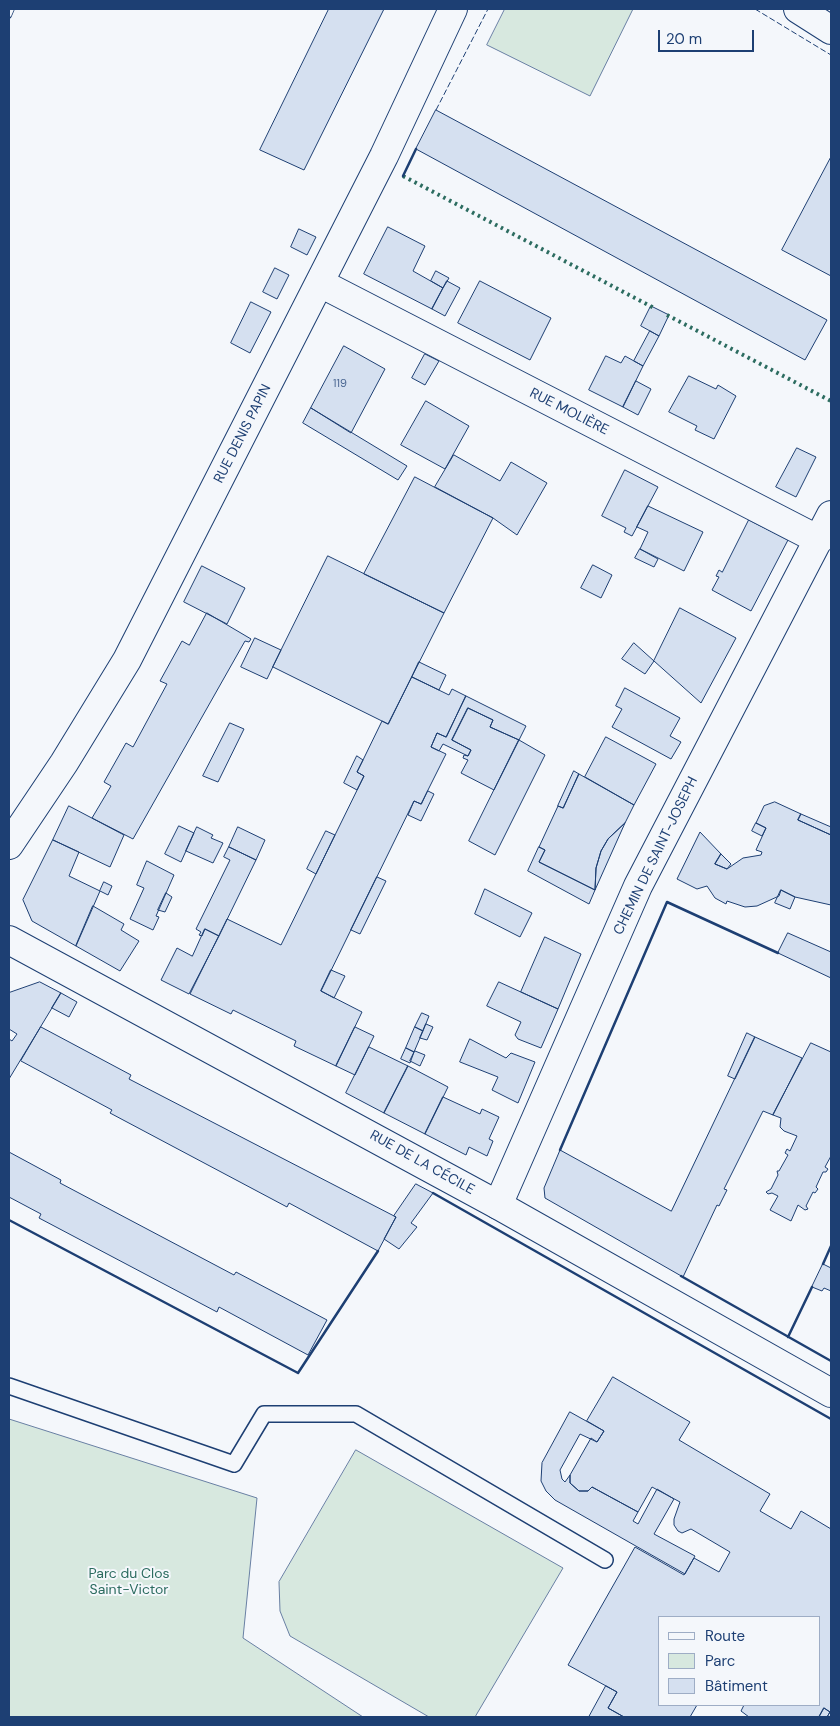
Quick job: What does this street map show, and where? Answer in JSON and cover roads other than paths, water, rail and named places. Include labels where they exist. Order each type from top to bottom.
[{"type":"street","name":"RUE DENIS PAPIN","points":[[9,845],[64,763],[128,660],[384,156],[453,9]]},
{"type":"street","points":[[798,9],[831,30]]},
{"type":"street","name":"RUE MOLIÈRE","points":[[320,283],[819,540]]},
{"type":"street","name":"CHEMIN DE SAINT-JOSEPH","points":[[498,1205],[638,886],[831,515]]},
{"type":"street","name":"RUE DE LA CÉCILE","points":[[9,940],[498,1205],[831,1393]]},
{"type":"lane","points":[[9,1386],[234,1464],[264,1414],[356,1414],[605,1560]]},
{"type":"railway","points":[[9,16],[12,9]]},
{"type":"park label","name":"Parc du Clos Saint-Victor","points":[[129,1582]]}]
